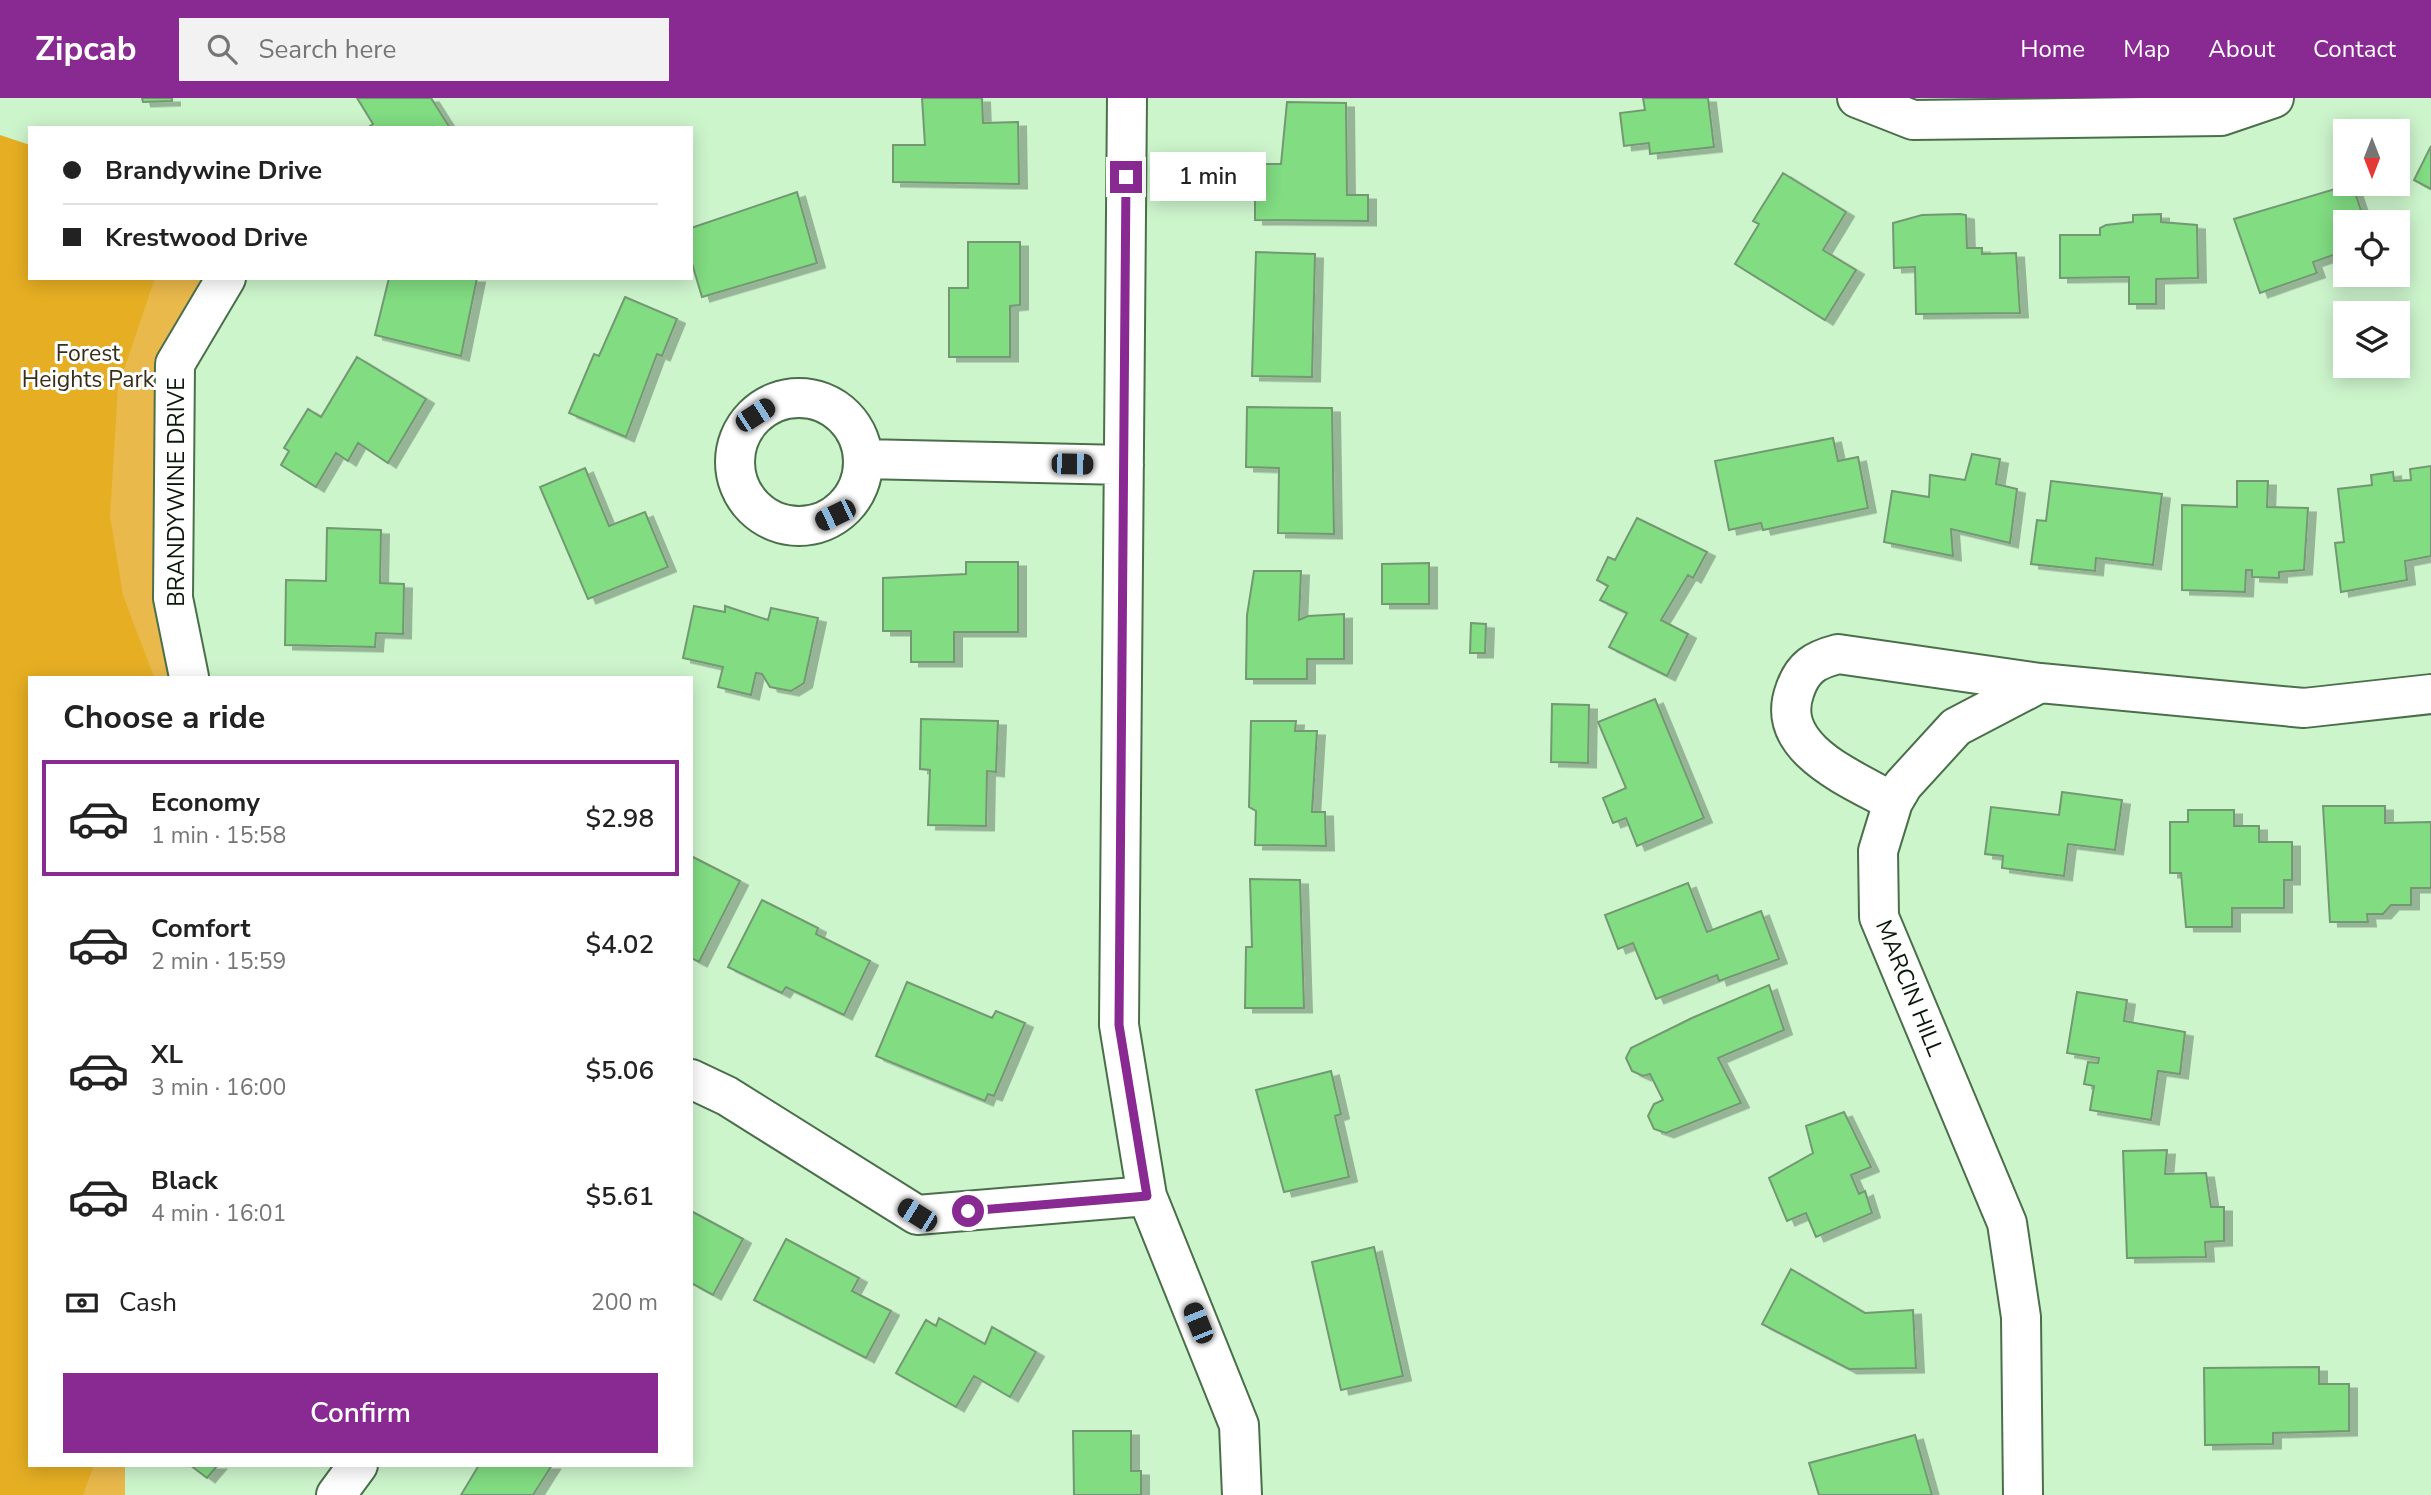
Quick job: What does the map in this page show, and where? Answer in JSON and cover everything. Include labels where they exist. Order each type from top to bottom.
[{"type":"street","points":[[1127,98],[1119,1025],[1147,1196],[1239,1425],[1242,1495]]},
{"type":"street","points":[[1857,98],[1913,120],[2221,116],[2274,98]]},
{"type":"street","name":"BRANDYWINE DRIVE","points":[[189,676],[173,598],[175,364],[225,280]]},
{"type":"street","points":[[863,459],[1124,465]]},
{"type":"street","points":[[1893,802],[1819,760],[1802,741],[1792,723],[1790,701],[1798,679],[1814,661],[1838,654],[2040,683],[2304,708],[2431,694]]},
{"type":"street","name":"MARCIN HILL","points":[[2023,1495],[2021,1317],[2007,1223],[1879,917],[1878,851],[1893,802],[1903,785],[1956,727],[2040,683]]},
{"type":"street","points":[[693,1080],[727,1096],[917,1215],[1147,1196]]},
{"type":"street","points":[[336,1495],[357,1467]]},
{"type":"green space","name":"Forest Heights Park","points":[[0,135],[28,144],[28,280],[154,280],[118,387],[110,516],[123,595],[154,676],[28,676],[28,1467],[93,1467],[83,1495],[0,1495]]},
{"type":"green space","name":"Forest Heights Park","points":[[0,265],[28,277],[28,280],[225,280],[175,364],[189,676],[28,676],[28,1467],[125,1467],[125,1495],[0,1495]]},
{"type":"building","points":[[142,98],[172,98],[172,101],[143,102]]},
{"type":"building","points":[[357,98],[431,98],[449,126],[370,126],[373,124]]},
{"type":"building","points":[[922,98],[982,98],[983,123],[1018,122],[1019,184],[893,182],[893,145],[925,145]]},
{"type":"building","points":[[1643,98],[1708,98],[1714,147],[1650,154],[1649,143],[1624,146],[1620,113],[1645,110]]},
{"type":"building","points":[[1287,102],[1346,103],[1347,195],[1368,195],[1368,221],[1255,220],[1255,164],[1281,164]]},
{"type":"building","points":[[2431,146],[2431,189],[2414,180]]},
{"type":"building","points":[[1783,173],[1846,212],[1823,250],[1856,270],[1825,320],[1735,264],[1759,224],[1753,221]]},
{"type":"building","points":[[2333,190],[2333,196],[2356,196],[2361,210],[2333,210],[2333,255],[2313,262],[2317,273],[2260,293],[2234,219]]},
{"type":"building","points":[[797,192],[817,263],[702,297],[693,267],[693,227]]},
{"type":"building","points":[[2161,214],[2161,222],[2197,225],[2198,278],[2156,279],[2156,304],[2129,304],[2129,277],[2060,278],[2060,235],[2100,235],[2100,228],[2106,225],[2133,222],[2133,215]]},
{"type":"building","points":[[1922,215],[1966,215],[1967,248],[1982,248],[1982,254],[2016,253],[2020,313],[1916,314],[1915,267],[1894,268],[1893,223]]},
{"type":"building","points":[[968,242],[1020,242],[1020,305],[1010,306],[1010,357],[949,357],[949,288],[968,288]]},
{"type":"building","points":[[1256,252],[1315,254],[1312,377],[1252,376]]},
{"type":"building","points":[[389,280],[477,280],[461,356],[375,335]]},
{"type":"building","points":[[625,297],[677,319],[662,356],[657,354],[626,437],[569,413],[594,354],[599,356]]},
{"type":"building","points":[[357,357],[426,399],[388,463],[358,443],[348,461],[336,453],[316,487],[281,465],[289,451],[284,448],[308,409],[321,417]]},
{"type":"building","points":[[1247,407],[1332,408],[1334,534],[1278,533],[1279,468],[1246,467]]},
{"type":"building","points":[[1833,438],[1838,461],[1858,457],[1868,508],[1763,530],[1761,523],[1729,530],[1715,461]]},
{"type":"building","points":[[1972,454],[2000,459],[1996,484],[2017,489],[2010,543],[1951,529],[1953,556],[1884,542],[1892,491],[1929,497],[1930,475],[1965,480]]},
{"type":"building","points":[[2431,466],[2431,556],[2405,561],[2407,580],[2341,592],[2335,543],[2344,542],[2338,489],[2372,485],[2371,475],[2393,472],[2394,481],[2411,480],[2410,469]]},
{"type":"building","points":[[585,468],[609,526],[645,512],[668,567],[588,599],[540,487]]},
{"type":"building","points":[[2051,481],[2162,494],[2153,565],[2096,558],[2095,571],[2031,564],[2037,520],[2046,521]]},
{"type":"building","points":[[2237,481],[2268,481],[2267,507],[2308,508],[2304,570],[2279,572],[2279,578],[2252,577],[2252,570],[2246,570],[2245,592],[2182,590],[2182,505],[2237,507]]},
{"type":"building","points":[[1637,518],[1707,552],[1693,578],[1688,575],[1661,620],[1688,634],[1667,676],[1609,647],[1627,613],[1600,600],[1608,586],[1597,580],[1608,557],[1615,560]]},
{"type":"building","points":[[327,528],[381,530],[380,583],[404,584],[403,634],[376,633],[375,647],[285,645],[286,580],[326,581]]},
{"type":"building","points":[[966,562],[1018,562],[1018,632],[954,632],[954,662],[911,662],[911,631],[883,631],[883,578],[966,574]]},
{"type":"building","points":[[1429,563],[1429,604],[1382,604],[1382,564]]},
{"type":"building","points":[[1254,571],[1301,571],[1299,620],[1308,616],[1344,614],[1344,659],[1307,659],[1307,679],[1246,679],[1247,615]]},
{"type":"building","points":[[694,606],[725,612],[725,606],[768,620],[771,608],[818,618],[804,683],[791,691],[770,687],[762,674],[756,673],[751,695],[718,687],[723,667],[683,658]]},
{"type":"building","points":[[1471,623],[1486,624],[1485,653],[1470,653]]},
{"type":"building","points":[[1655,699],[1704,818],[1637,846],[1626,818],[1613,823],[1603,798],[1626,788],[1598,722]]},
{"type":"building","points":[[1552,704],[1589,705],[1588,763],[1551,762]]},
{"type":"building","points":[[921,719],[998,721],[996,772],[987,771],[986,826],[928,825],[930,770],[920,769]]},
{"type":"building","points":[[1251,721],[1296,721],[1295,731],[1317,731],[1312,812],[1325,812],[1326,846],[1255,845],[1256,811],[1249,807]]},
{"type":"building","points":[[2062,792],[2122,800],[2115,850],[2068,844],[2064,876],[2002,868],[2003,856],[1985,854],[1991,807],[2059,815]]},
{"type":"building","points":[[2323,806],[2385,806],[2385,823],[2431,822],[2431,888],[2411,888],[2411,905],[2391,905],[2383,914],[2367,914],[2368,922],[2330,922]]},
{"type":"building","points":[[2188,810],[2234,810],[2234,826],[2259,826],[2259,842],[2292,842],[2292,880],[2284,880],[2284,908],[2232,908],[2232,927],[2186,927],[2181,873],[2170,873],[2170,822],[2188,822]]},
{"type":"building","points":[[693,857],[740,881],[699,962],[693,959]]},
{"type":"building","points":[[1250,879],[1300,880],[1304,1008],[1245,1008],[1246,947],[1252,947]]},
{"type":"building","points":[[1688,883],[1707,932],[1761,911],[1779,959],[1719,981],[1717,975],[1656,999],[1633,943],[1618,949],[1605,915]]},
{"type":"building","points":[[762,900],[818,928],[816,934],[870,961],[844,1015],[786,987],[782,993],[728,967]]},
{"type":"building","points":[[907,982],[992,1018],[996,1011],[1025,1023],[994,1096],[988,1094],[985,1101],[876,1056]]},
{"type":"building","points":[[1769,985],[1784,1030],[1718,1058],[1741,1103],[1666,1133],[1654,1129],[1648,1116],[1654,1104],[1663,1100],[1650,1074],[1643,1076],[1632,1071],[1626,1058],[1631,1048]]},
{"type":"building","points":[[2077,992],[2127,1000],[2124,1021],[2185,1032],[2180,1074],[2158,1071],[2151,1120],[2090,1110],[2094,1086],[2084,1084],[2088,1062],[2098,1063],[2099,1058],[2067,1053]]},
{"type":"building","points":[[1331,1071],[1341,1114],[1335,1116],[1349,1177],[1284,1192],[1256,1090]]},
{"type":"building","points":[[1844,1112],[1871,1167],[1851,1175],[1859,1194],[1865,1191],[1872,1213],[1816,1237],[1806,1213],[1787,1221],[1769,1178],[1813,1153],[1806,1126]]},
{"type":"building","points":[[2167,1150],[2165,1174],[2206,1173],[2211,1207],[2224,1207],[2224,1241],[2205,1242],[2206,1257],[2127,1258],[2123,1151]]},
{"type":"building","points":[[693,1212],[743,1239],[713,1295],[693,1284]]},
{"type":"building","points":[[786,1239],[859,1278],[852,1291],[891,1311],[866,1358],[754,1300]]},
{"type":"building","points":[[1374,1247],[1403,1376],[1341,1390],[1312,1262]]},
{"type":"building","points":[[1791,1269],[1865,1313],[1913,1310],[1916,1368],[1849,1369],[1762,1324]]},
{"type":"building","points":[[939,1318],[985,1344],[992,1327],[1036,1352],[1010,1397],[974,1376],[956,1407],[896,1373],[926,1320],[936,1326]]},
{"type":"building","points":[[2319,1367],[2319,1384],[2349,1384],[2349,1431],[2273,1433],[2273,1444],[2205,1445],[2204,1368]]},
{"type":"building","points":[[1073,1431],[1131,1431],[1131,1471],[1141,1471],[1141,1495],[1074,1495]]},
{"type":"building","points":[[1915,1435],[1932,1495],[1819,1495],[1809,1463]]},
{"type":"building","points":[[193,1467],[216,1467],[207,1478]]},
{"type":"building","points":[[478,1467],[551,1467],[533,1495],[461,1495]]},
{"type":"route","points":[[968,1211],[1147,1196],[1119,1025],[1126,177]]}]
